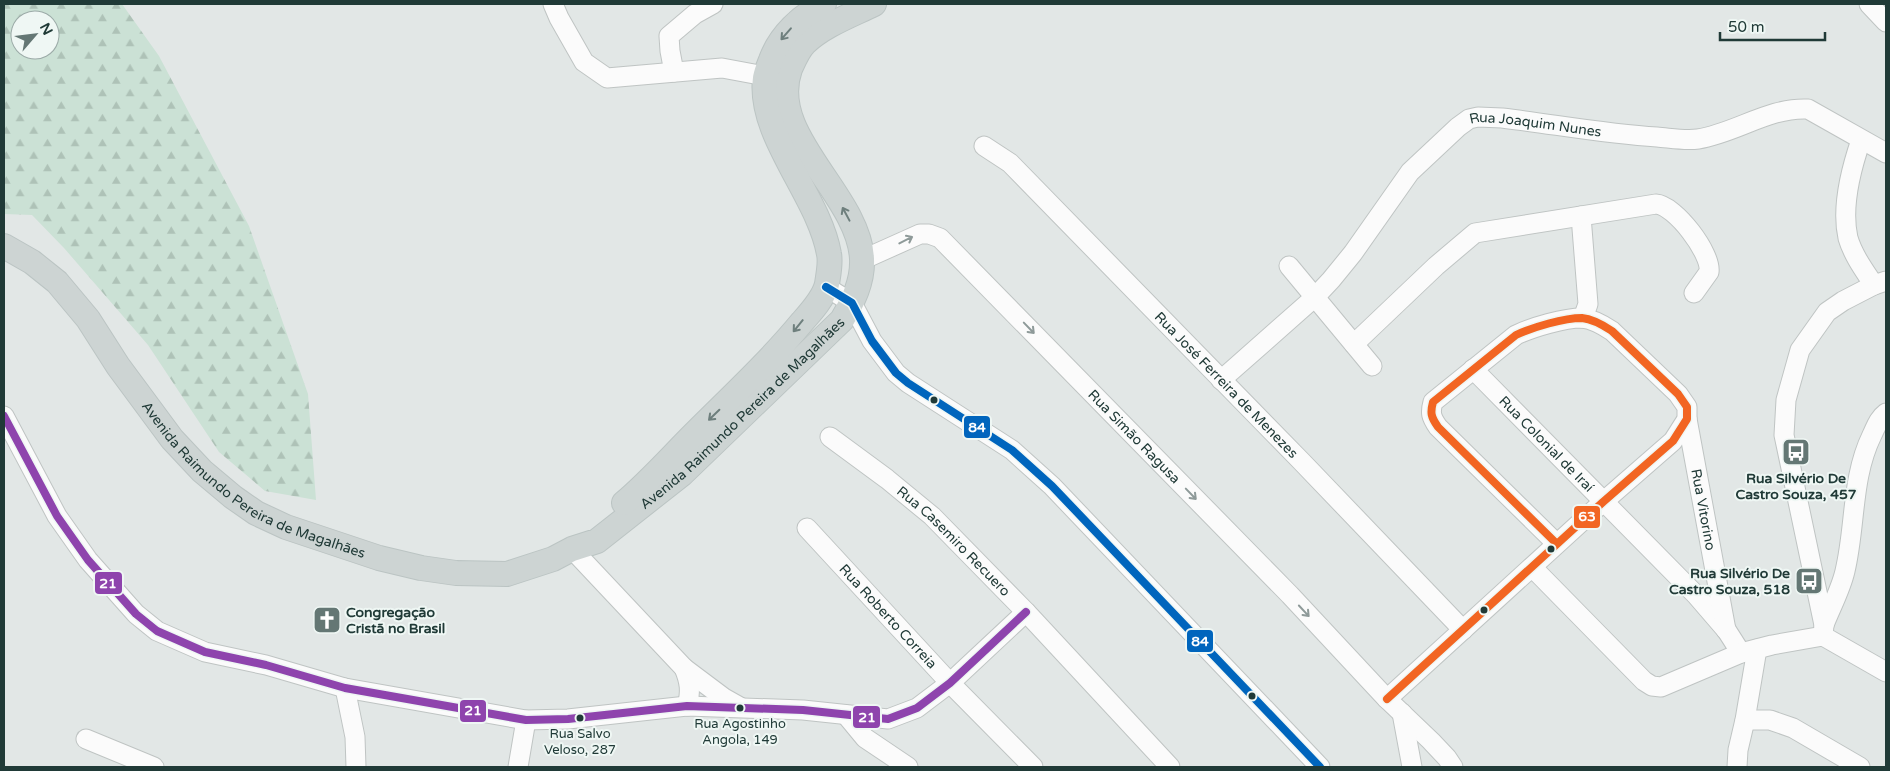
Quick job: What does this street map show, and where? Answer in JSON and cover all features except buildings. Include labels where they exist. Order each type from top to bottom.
[{"type":"main road","name":"Avenida Raimundo Pereira de Magalhães","points":[[572,549],[634,494],[749,381],[786,342],[814,307],[826,287],[830,256],[822,231],[771,121],[765,97],[765,76],[776,46],[788,30],[812,10],[824,4]]},
{"type":"main road","name":"Avenida Raimundo Pereira de Magalhães","points":[[4,246],[32,262],[57,282],[88,319],[118,366],[172,439],[202,471],[256,513],[286,527],[379,558],[421,568],[456,573],[507,574],[553,559],[572,549],[597,541],[682,474],[842,320],[852,303],[860,280],[862,260],[860,246],[846,212],[795,131],[786,93],[788,76],[794,60],[804,45],[816,34],[874,4]]},
{"type":"main road","points":[[808,198],[838,250],[853,260],[862,260]]},
{"type":"street","points":[[554,4],[559,18],[584,62],[607,78],[722,68],[765,76]]},
{"type":"street","points":[[674,72],[669,36],[695,14],[713,4]]},
{"type":"street","points":[[1869,4],[1886,22]]},
{"type":"street","name":"Rua Joaquim Nunes","points":[[1221,380],[1315,297],[1354,253],[1410,172],[1458,127],[1470,119],[1478,117],[1502,118],[1641,136],[1696,140],[1726,132],[1781,111],[1801,109],[1816,112],[1886,153]]},
{"type":"street","points":[[1861,140],[1851,177],[1846,228],[1854,253],[1880,283],[1842,301],[1828,312],[1800,350],[1786,400],[1784,435],[1823,630],[1886,672]]},
{"type":"street","name":"Rua José Ferreira de Menezes","points":[[984,146],[1010,163],[1463,630]]},
{"type":"street","points":[[1354,344],[1436,266],[1475,233],[1656,204],[1668,207],[1679,216],[1709,264],[1710,269],[1707,277],[1694,293]]},
{"type":"street","points":[[1557,544],[1438,427],[1430,412],[1433,402],[1444,392],[1516,335],[1556,323],[1583,318],[1588,304],[1582,216]]},
{"type":"street","name":"Rua Simão Ragusa","points":[[862,260],[920,234],[929,234],[940,238],[1290,596],[1387,699],[1436,746],[1453,767]]},
{"type":"street","points":[[1289,266],[1372,366]]},
{"type":"street","points":[[826,287],[852,303],[872,341],[896,373],[908,383],[1012,450],[1052,486],[1320,767]]},
{"type":"street","name":"Rua Vitorino","points":[[1583,318],[1600,323],[1612,331],[1678,394],[1687,407],[1687,419],[1727,631]]},
{"type":"street","name":"Rua Colonial de Iraí","points":[[1473,369],[1696,596],[1727,631],[1749,651]]},
{"type":"street","points":[[4,416],[57,516],[88,560],[136,614],[157,631],[205,652],[266,665],[345,688],[526,720],[568,719],[687,706],[803,710],[888,719],[917,708],[950,683],[1026,612]]},
{"type":"street","points":[[1387,699],[1603,502],[1673,441],[1687,419]]},
{"type":"street","points":[[1823,630],[1845,573],[1850,546],[1856,484],[1864,453],[1884,420]]},
{"type":"street","name":"Rua Casemiro Recuero","points":[[830,437],[887,479],[932,516],[1026,612],[1170,767]]},
{"type":"street","name":"Rua Roberto Correia","points":[[807,528],[950,683],[1034,767]]},
{"type":"street","points":[[572,549],[684,668],[724,698],[741,708]]},
{"type":"street","points":[[1532,567],[1644,681],[1652,686],[1661,687],[1749,651],[1823,630]]},
{"type":"street","points":[[1737,767],[1738,750],[1745,720],[1749,651]]},
{"type":"street","points":[[684,668],[691,694],[687,706]]},
{"type":"street","points":[[345,688],[355,737],[356,767]]},
{"type":"street","points":[[1402,713],[1412,767]]},
{"type":"street","points":[[846,715],[865,738],[908,767]]},
{"type":"street","points":[[518,767],[526,720]]},
{"type":"street","points":[[1745,720],[1770,720],[1793,728],[1860,767]]},
{"type":"street","points":[[86,739],[154,767]]},
{"type":"green space","points":[[4,4],[122,4],[159,56],[249,226],[308,394],[316,500],[265,491],[219,452],[148,345],[64,248],[32,215],[4,214]]},
{"type":"transit line","name":"84","points":[[826,287],[852,303],[872,341],[896,373],[908,383],[1012,450],[1052,486],[1320,767]]},
{"type":"transit line","name":"63","points":[[1387,699],[1603,502],[1673,441],[1687,419],[1687,407],[1678,394],[1612,331],[1594,321],[1582,318],[1549,324],[1516,335],[1433,402],[1432,409],[1432,415],[1438,427],[1557,544]]},
{"type":"transit line","name":"21","points":[[4,416],[57,516],[88,560],[136,614],[157,631],[205,652],[266,665],[345,688],[526,720],[568,719],[687,706],[803,710],[888,719],[917,708],[950,683],[1026,612]]},
{"type":"place","name":"Rua Silvério De Castro Souza, 457","points":[[1796,452]]},
{"type":"place","name":"Rua Silvério De Castro Souza, 518","points":[[1809,581]]},
{"type":"place","name":"Congregação Cristã no Brasil","points":[[327,620]]},
{"type":"place","name":"Rua Agostinho Angola, 149","points":[[740,708]]},
{"type":"place","name":"Rua Salvo Veloso, 287","points":[[580,718]]}]
